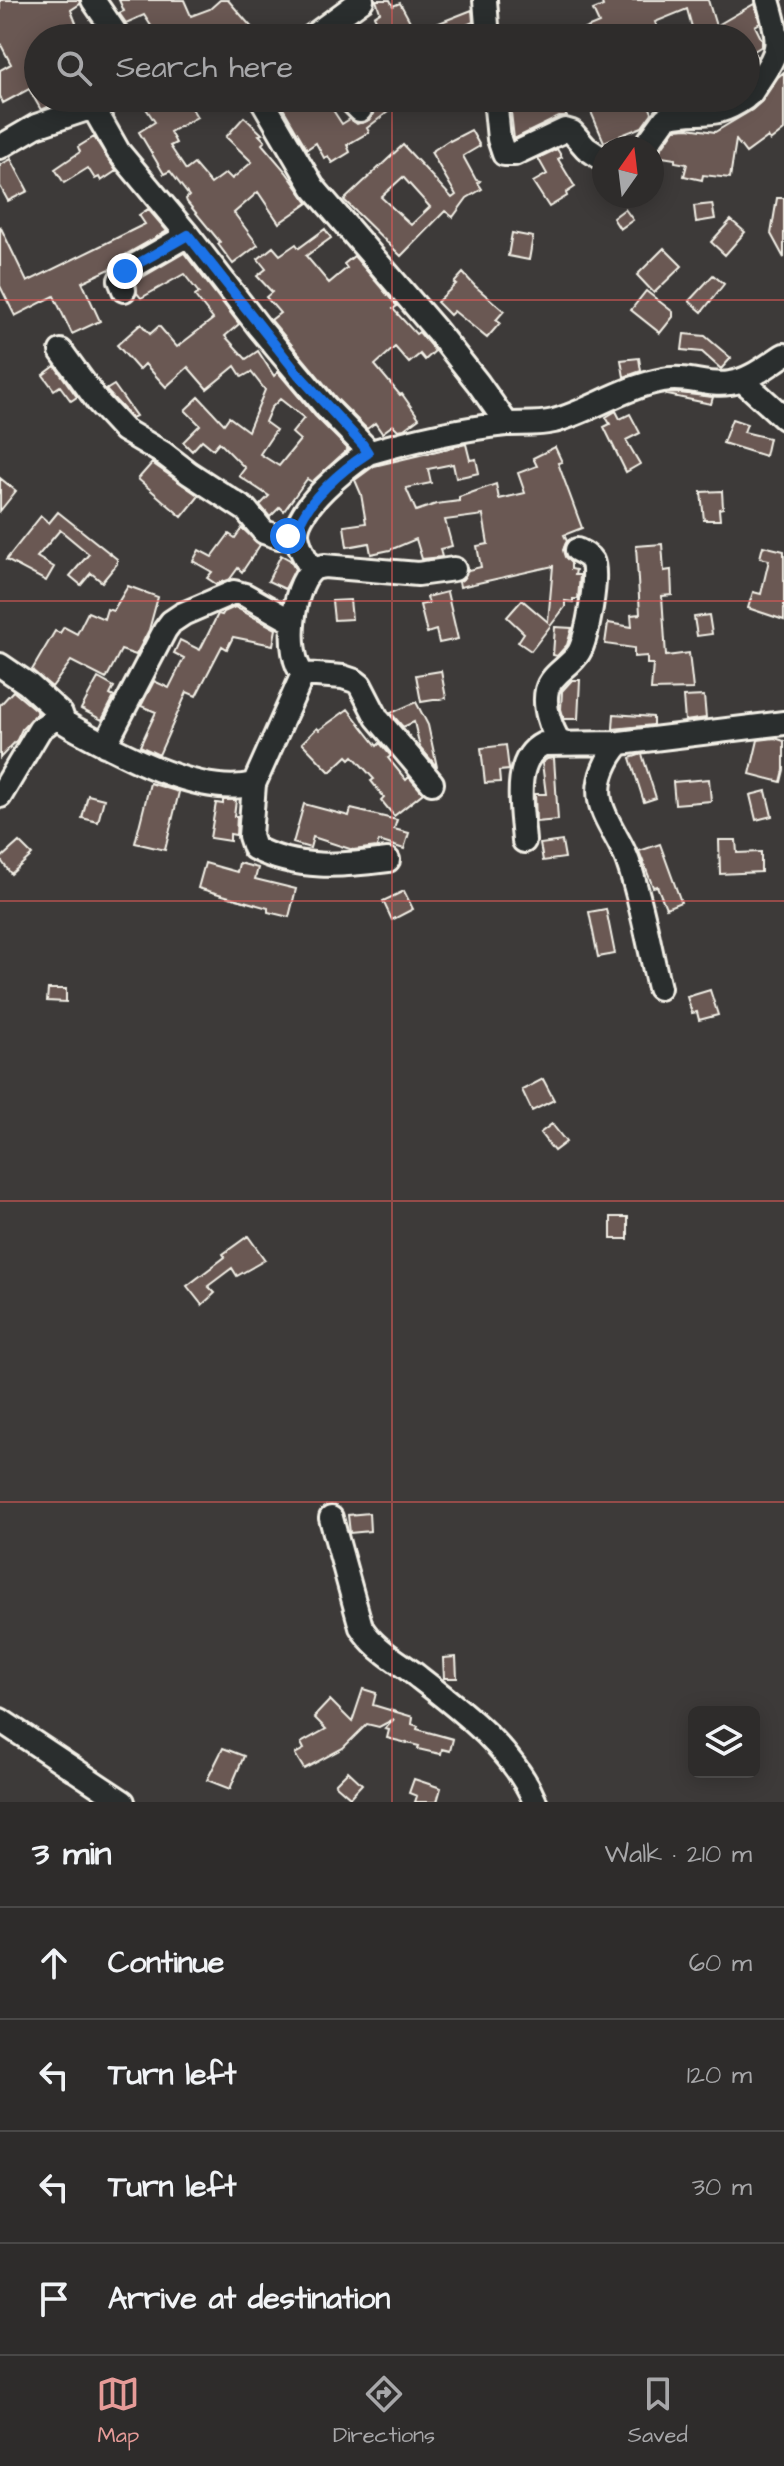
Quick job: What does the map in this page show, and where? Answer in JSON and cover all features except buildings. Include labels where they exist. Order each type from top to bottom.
[{"type":"street","points":[[93,0],[109,24]]},
{"type":"street","points":[[329,24],[362,0]]},
{"type":"street","points":[[485,0],[487,24]]},
{"type":"street","points":[[760,82],[779,58],[778,36],[768,0]]},
{"type":"street","points":[[0,147],[36,126],[78,112]]},
{"type":"street","points":[[96,112],[118,151],[259,327],[368,453]]},
{"type":"street","points":[[269,112],[313,187],[436,330],[507,424]]},
{"type":"street","points":[[496,112],[504,154],[509,156],[565,130],[569,130],[592,152]]},
{"type":"street","points":[[653,136],[670,116],[715,112]]},
{"type":"street","points":[[124,290],[120,280],[125,271],[188,235]]},
{"type":"street","points":[[61,351],[98,402],[124,430],[246,510],[264,532],[279,537],[297,531]]},
{"type":"street","points":[[312,570],[299,545],[297,531],[300,519],[324,490],[368,453],[403,443],[507,424],[539,424],[556,420],[621,392],[664,380],[683,378],[721,383],[742,380],[784,355]]},
{"type":"street","points":[[742,380],[784,418]]},
{"type":"street","points":[[560,743],[551,729],[547,690],[553,679],[578,653],[583,642],[594,585],[593,562],[577,550]]},
{"type":"street","points":[[303,674],[295,660],[293,613],[312,570],[324,566],[344,566],[418,574],[454,569]]},
{"type":"street","points":[[105,745],[171,622],[183,614],[234,592],[293,622]]},
{"type":"street","points":[[0,665],[28,684],[61,714],[64,722],[153,769],[221,786],[241,788],[254,784]]},
{"type":"street","points":[[303,674],[343,677],[360,685],[385,729],[432,783]]},
{"type":"street","points":[[303,674],[254,784],[250,836],[254,848],[316,866],[388,860]]},
{"type":"street","points":[[0,796],[40,729],[61,714]]},
{"type":"street","points":[[524,841],[520,792],[528,756],[543,744],[620,743],[784,723]]},
{"type":"street","points":[[620,743],[607,761],[600,782],[600,801],[627,859],[659,988]]},
{"type":"street","points":[[331,1518],[361,1627],[367,1638],[426,1684],[505,1753],[521,1773],[535,1802]]},
{"type":"street","points":[[0,1720],[123,1802]]},
{"type":"route","points":[[125,271],[188,235],[259,327],[368,453],[324,490],[300,519],[297,531],[288,536]]}]
